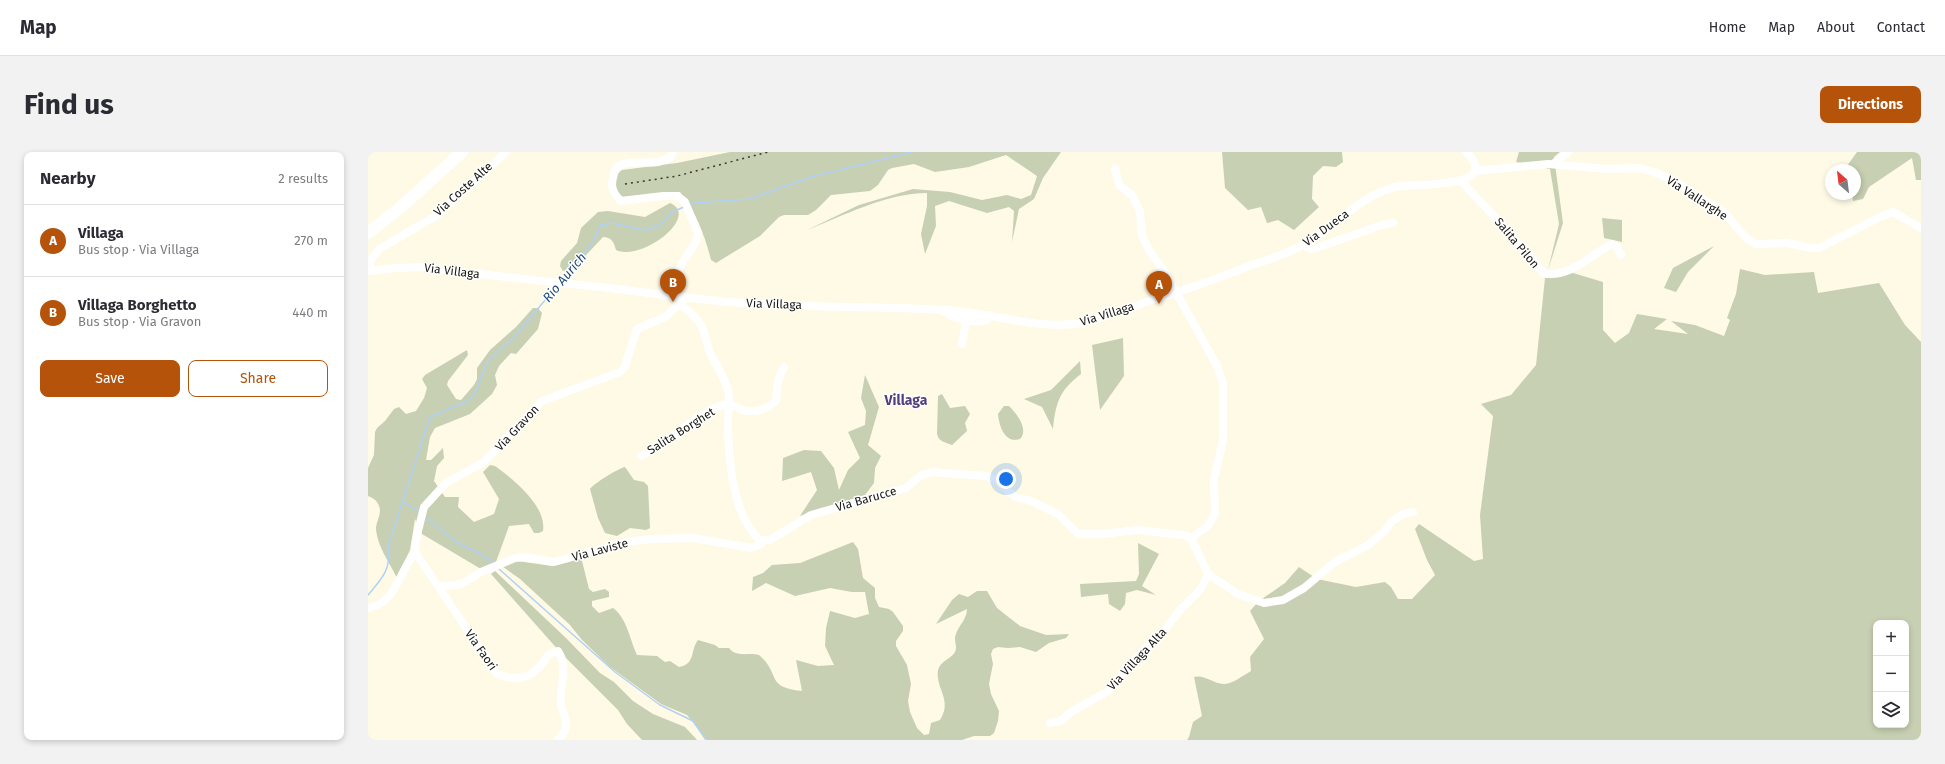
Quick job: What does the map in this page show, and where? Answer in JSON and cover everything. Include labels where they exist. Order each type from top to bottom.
[{"type":"highway","points":[[368,233],[401,207],[462,152]]},
{"type":"street","name":"Via Coste Alte","points":[[368,271],[371,260],[379,249],[436,216],[506,152]]},
{"type":"street","points":[[671,296],[680,267],[696,241],[698,233],[685,202],[677,196],[663,196],[620,201],[612,190],[613,177],[616,168],[619,165],[625,163],[658,162],[670,158],[673,152]]},
{"type":"street","points":[[1466,152],[1476,165],[1474,171]]},
{"type":"street","points":[[1553,164],[1568,152]]},
{"type":"street","name":"Via Vallarghe","points":[[1474,171],[1553,164],[1607,169],[1640,168],[1654,172],[1674,181],[1725,213],[1746,238],[1756,244],[1786,243],[1819,248],[1893,212],[1921,228]]},
{"type":"street","points":[[1115,169],[1119,185],[1132,196],[1140,212],[1142,235],[1149,250],[1177,293],[1217,366],[1223,383],[1223,440],[1214,478],[1215,513],[1208,526],[1191,538],[1208,574],[1238,594],[1264,602],[1283,600],[1304,588],[1335,562],[1368,545],[1384,532],[1392,521],[1403,514],[1413,512]]},
{"type":"street","name":"Via Dueca","points":[[1177,293],[1302,246],[1358,204],[1380,191],[1397,186],[1447,184],[1461,181],[1470,176],[1474,171]]},
{"type":"street","name":"Salita Pilon","points":[[1461,181],[1530,255],[1543,273],[1556,274],[1572,268],[1612,244],[1617,247],[1622,255]]},
{"type":"street","points":[[1302,246],[1310,249],[1316,248],[1385,224],[1393,223]]},
{"type":"street","name":"Via Villaga","points":[[368,271],[423,267],[671,296],[682,301],[941,309],[990,315],[1039,324],[1068,324],[1085,322],[1177,293]]},
{"type":"street","points":[[682,301],[698,321],[705,333],[709,350],[727,387],[729,404],[728,449],[736,495],[750,529],[756,537],[764,541]]},
{"type":"street","name":"Via Gravon","points":[[415,552],[422,514],[429,500],[446,483],[484,462],[542,401],[620,372],[625,366],[637,329],[667,316],[682,301]]},
{"type":"street","points":[[941,309],[951,316],[966,321],[980,322],[987,320],[990,315]]},
{"type":"street","points":[[962,344],[966,321]]},
{"type":"street","name":"Salita Borghet","points":[[641,456],[666,442],[672,435],[703,415],[729,404],[750,411],[772,406],[776,401],[776,384],[778,377],[784,367]]},
{"type":"street","name":"Via Barucce","points":[[764,541],[770,540],[781,534],[811,515],[906,488],[920,476],[932,472],[985,476],[997,480],[1015,496],[1031,501],[1058,514],[1078,534],[1102,534],[1138,530],[1184,534],[1191,538]]},
{"type":"street","name":"Via Laviste","points":[[439,587],[461,584],[481,572],[515,558],[524,557],[554,562],[626,542],[650,539],[693,538],[751,548],[761,544],[764,541]]},
{"type":"street","points":[[368,608],[381,603],[394,590],[410,558],[415,552]]},
{"type":"street","name":"Via Faori","points":[[415,552],[497,674],[516,679],[527,676],[540,668],[549,654],[558,651],[562,657],[564,668],[561,704],[566,723],[564,731],[558,740]]},
{"type":"street","name":"Via Villaga Alta","points":[[1050,723],[1061,722],[1071,712],[1106,692],[1136,658],[1161,634],[1181,609],[1198,592],[1208,574]]},
{"type":"green space","points":[[730,152],[1061,152],[1043,178],[1034,199],[1019,209],[1012,242],[1014,211],[1009,207],[987,213],[949,201],[935,206],[936,226],[925,254],[921,234],[927,206],[927,193],[912,194],[881,201],[849,212],[805,231],[859,205],[913,189],[950,192],[982,200],[1007,195],[1021,199],[1031,195],[1037,176],[1006,155],[969,167],[935,172],[914,164],[892,168],[888,170],[878,185],[870,191],[831,195],[816,210],[808,215],[784,215],[779,217],[760,236],[716,263],[711,260],[699,224],[691,208],[680,192],[621,197],[615,187],[616,175],[622,170],[677,163]]},
{"type":"green space","points":[[1222,152],[1342,152],[1343,162],[1336,167],[1323,166],[1313,176],[1312,199],[1319,207],[1294,230],[1278,220],[1267,223],[1261,207],[1248,210],[1225,188]]},
{"type":"green space","points":[[1519,152],[1560,152],[1554,157],[1563,223],[1548,270],[1559,224],[1550,169],[1516,162]]},
{"type":"green space","points":[[1857,152],[1921,152],[1921,180],[1916,180],[1912,158],[1869,187],[1863,199],[1861,199],[1861,164],[1848,164]]},
{"type":"green space","points":[[670,203],[678,209],[678,218],[673,227],[653,244],[640,250],[627,252],[616,250],[612,240],[603,237],[573,269],[563,271],[560,266],[561,261],[577,243],[581,228],[598,212],[608,211],[645,217]]},
{"type":"green space","points":[[1602,218],[1622,220],[1622,242],[1604,238]]},
{"type":"green space","points":[[1714,246],[1688,272],[1676,292],[1664,288],[1673,268]]},
{"type":"green space","points":[[1740,269],[1765,275],[1814,272],[1818,293],[1879,283],[1905,325],[1921,342],[1921,740],[1187,740],[1193,722],[1202,716],[1194,677],[1198,676],[1221,684],[1228,684],[1251,671],[1250,657],[1264,639],[1250,611],[1259,601],[1285,583],[1299,567],[1317,579],[1356,587],[1385,582],[1391,587],[1398,599],[1412,599],[1435,575],[1427,560],[1415,529],[1419,524],[1474,561],[1483,559],[1480,515],[1493,416],[1481,404],[1511,395],[1536,365],[1545,278],[1573,273],[1603,282],[1603,330],[1615,343],[1629,333],[1637,314],[1667,319],[1654,329],[1688,334],[1671,321],[1695,325],[1724,336],[1730,320],[1727,318],[1736,294]]},
{"type":"green space","points":[[533,308],[538,308],[542,313],[538,329],[516,354],[511,353],[499,366],[495,375],[497,385],[492,394],[470,414],[435,428],[430,437],[426,460],[431,460],[443,448],[444,458],[437,466],[434,481],[445,497],[459,497],[458,507],[474,522],[494,514],[499,499],[483,472],[490,465],[495,466],[511,478],[534,503],[540,512],[543,522],[543,531],[534,533],[529,524],[509,526],[496,562],[481,569],[422,534],[415,519],[410,550],[397,578],[378,540],[376,527],[380,511],[379,506],[375,500],[368,496],[368,468],[374,455],[375,432],[377,428],[385,421],[394,409],[399,407],[406,414],[416,411],[424,398],[427,388],[422,379],[425,375],[467,350],[468,355],[448,381],[447,385],[456,399],[461,400],[474,385],[477,379],[477,368],[490,350],[516,327]]},
{"type":"green space","points":[[1123,338],[1124,376],[1100,410],[1092,345]]},
{"type":"green space","points":[[1080,361],[1081,374],[1063,392],[1057,404],[1053,429],[1042,407],[1024,399],[1051,390]]},
{"type":"green space","points":[[865,375],[879,407],[868,445],[881,456],[875,468],[874,483],[865,495],[800,516],[817,490],[811,472],[782,481],[783,458],[804,450],[821,451],[834,468],[839,490],[848,470],[860,458],[848,432],[865,425],[866,411],[861,398]]},
{"type":"green space","points":[[942,394],[950,408],[965,406],[970,414],[965,423],[967,431],[952,445],[941,440],[937,434],[938,396]]},
{"type":"green space","points":[[1004,406],[1009,406],[1023,426],[1020,439],[1010,439],[1001,429],[998,414]]},
{"type":"green space","points":[[625,467],[634,480],[644,482],[648,486],[650,528],[646,530],[630,528],[617,536],[605,533],[598,518],[590,489],[606,476]]},
{"type":"green space","points":[[853,542],[858,549],[863,578],[875,588],[875,598],[879,607],[889,609],[893,612],[903,626],[903,631],[896,641],[896,646],[907,665],[911,684],[908,701],[910,712],[917,728],[924,735],[929,734],[931,723],[940,720],[944,713],[945,706],[939,683],[938,670],[941,664],[955,652],[955,636],[966,616],[967,609],[936,624],[952,600],[959,594],[968,597],[977,591],[987,591],[997,608],[1020,626],[1046,635],[1069,634],[1066,638],[1049,643],[1036,652],[1020,647],[998,647],[993,649],[991,654],[993,664],[989,684],[991,694],[999,711],[998,721],[994,733],[990,736],[974,736],[962,740],[707,740],[687,715],[661,704],[610,667],[582,640],[570,625],[520,579],[499,564],[517,561],[552,566],[569,562],[581,557],[589,589],[593,592],[605,589],[609,592],[609,597],[592,601],[592,606],[599,613],[613,608],[618,612],[625,623],[637,655],[657,656],[665,662],[670,661],[679,667],[688,663],[698,640],[715,645],[719,648],[729,648],[735,653],[739,654],[759,655],[766,662],[778,683],[790,689],[802,691],[796,660],[818,666],[834,665],[825,646],[826,628],[830,611],[855,618],[869,614],[865,592],[852,592],[830,588],[795,596],[766,583],[752,591],[753,577],[763,573],[772,565],[800,563]]},
{"type":"green space","points":[[1138,543],[1159,554],[1142,586],[1156,595],[1137,590],[1126,593],[1125,604],[1120,611],[1109,604],[1108,594],[1081,597],[1080,584],[1136,581],[1139,574]]},
{"type":"green space","points":[[495,571],[566,638],[600,673],[614,682],[633,701],[653,714],[685,727],[697,740],[642,740],[627,724],[618,710],[560,652],[491,574]]},
{"type":"waterway","name":"Rio Aurich","points":[[689,205],[694,203],[750,199],[811,177],[912,152]]},
{"type":"waterway","name":"Rio Aurich","points":[[562,280],[591,245],[601,225],[612,223],[645,230],[660,225],[672,212],[684,207]]},
{"type":"waterway","name":"Rio Aurich","points":[[368,595],[385,573],[389,561],[388,546],[430,417],[468,401],[475,393],[488,360],[514,337],[557,286]]},
{"type":"waterway","points":[[404,502],[419,512]]},
{"type":"waterway","points":[[425,517],[457,542],[488,558],[493,564]]},
{"type":"waterway","points":[[498,568],[615,672],[660,705],[693,721],[706,740]]},
{"type":"railway","points":[[625,184],[677,176],[768,152]]},
{"type":"place","name":"Villaga Borghetto","points":[[673,302]]},
{"type":"place","name":"Villaga","points":[[1159,304]]},
{"type":"district","name":"Villaga","points":[[906,400]]}]
